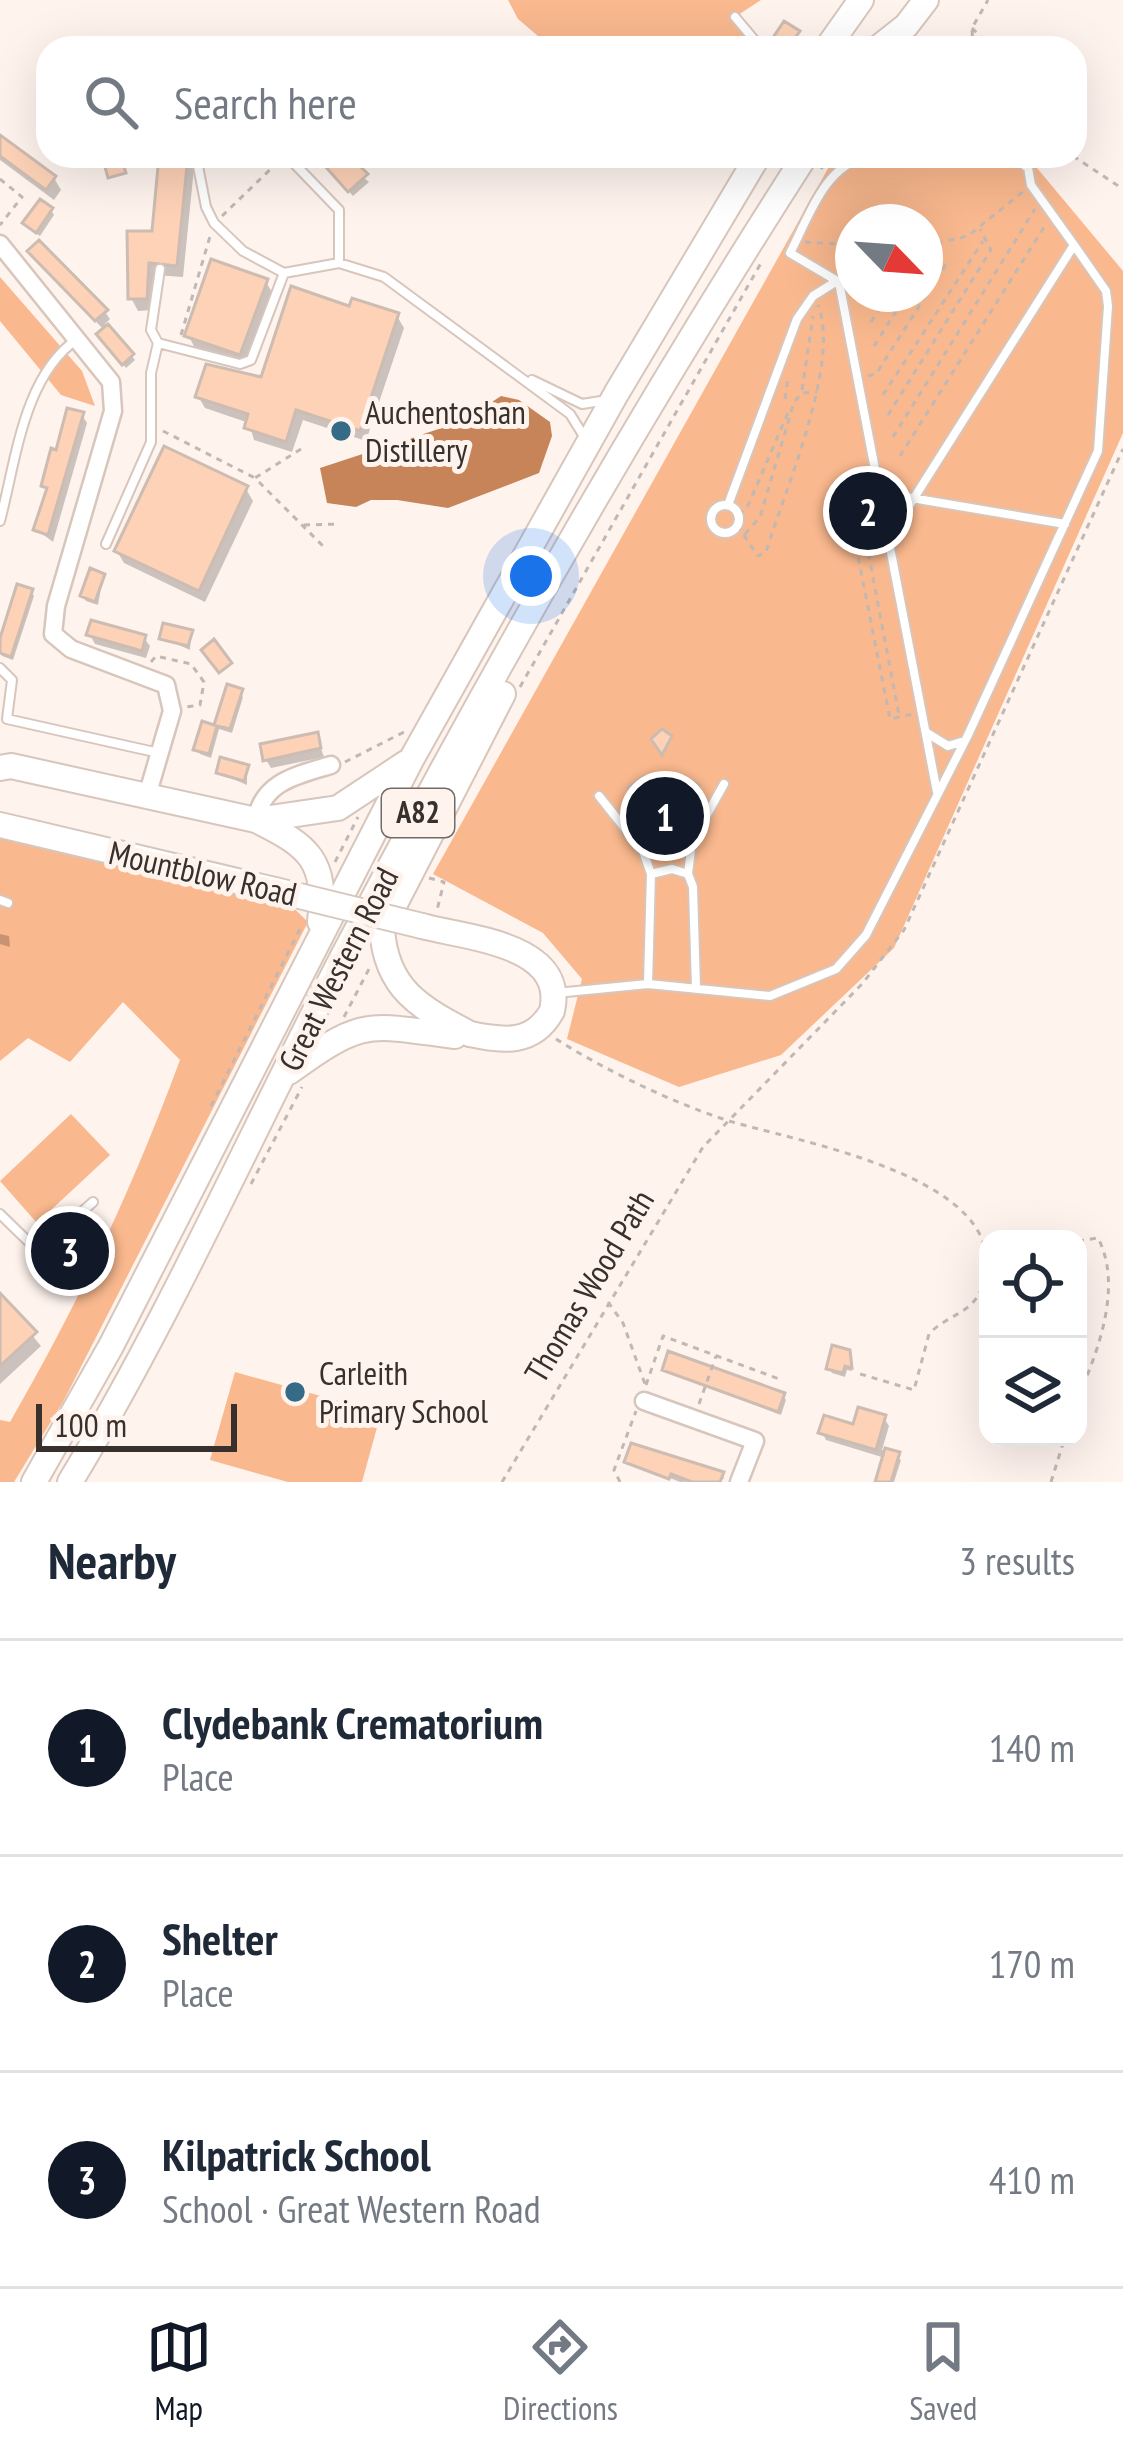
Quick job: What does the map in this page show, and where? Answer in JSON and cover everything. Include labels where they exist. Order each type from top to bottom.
[{"type":"main road","points":[[836,36],[861,0]]},
{"type":"main road","points":[[884,36],[908,0]]},
{"type":"main road","points":[[892,36],[926,0]]},
{"type":"main road","name":"Great Western Road","points":[[34,1482],[112,1346],[412,760],[616,394],[751,168]]},
{"type":"main road","name":"Great Western Road","points":[[70,1482],[149,1342],[429,792],[676,359],[809,168]]},
{"type":"main road","points":[[470,1034],[404,994],[388,964],[382,929],[543,622],[564,555]]},
{"type":"main road","points":[[0,768],[256,820],[338,808],[412,760]]},
{"type":"main road","name":"A82","points":[[256,820],[298,843],[314,860],[323,895],[318,936]]},
{"type":"main road","name":"Mountblow Road","points":[[0,825],[429,921],[532,958],[547,972],[554,993]]},
{"type":"main road","points":[[283,1076],[330,1042],[372,1025],[515,1040],[540,1028],[552,1011],[554,993]]},
{"type":"street","points":[[0,244],[80,337],[111,382],[113,411],[56,606],[53,634],[71,649],[166,685],[170,705],[147,796]]},
{"type":"street","name":"Mountblow Road","points":[[256,820],[258,807],[280,780],[331,765]]},
{"type":"street","points":[[642,1398],[755,1442],[740,1482]]},
{"type":"lane","points":[[735,16],[751,36]]},
{"type":"lane","points":[[199,168],[214,223],[243,251],[284,273],[339,263],[385,277],[570,414],[586,449]]},
{"type":"lane","points":[[299,168],[339,210],[339,263]]},
{"type":"lane","points":[[835,279],[790,253],[840,168]]},
{"type":"lane","points":[[554,993],[648,984],[770,996],[836,969],[866,934],[968,735],[1102,436],[1106,291],[1044,196],[1031,185],[1028,168]]},
{"type":"lane","points":[[890,536],[1075,245]]},
{"type":"lane","points":[[106,544],[147,457],[151,373],[158,343],[151,330],[160,269]]},
{"type":"lane","points":[[158,343],[247,364],[284,273]]},
{"type":"lane","points":[[728,505],[737,520],[723,533],[712,525],[712,512],[728,505],[797,319],[814,296],[835,281]]},
{"type":"lane","points":[[844,312],[938,795]]},
{"type":"lane","points":[[1,513],[33,397],[46,371],[80,337]]},
{"type":"lane","points":[[509,369],[582,404],[616,394]]},
{"type":"lane","points":[[879,487],[914,498],[1065,524]]},
{"type":"lane","points":[[0,668],[12,680],[7,719],[159,753]]},
{"type":"lane","points":[[926,732],[948,746],[958,745],[968,735]]},
{"type":"lane","points":[[696,988],[688,874],[692,842],[724,784]]},
{"type":"lane","points":[[599,796],[643,851],[652,874],[648,984]]},
{"type":"lane","points":[[652,874],[672,869],[688,874]]},
{"type":"lane","points":[[0,1214],[38,1251],[93,1202]]},
{"type":"path","points":[[972,36],[988,0]]},
{"type":"path","points":[[972,28],[980,36]]},
{"type":"path","points":[[1087,166],[1123,189]]},
{"type":"path","points":[[0,179],[22,196],[0,225]]},
{"type":"path","points":[[943,240],[980,229],[1031,185]]},
{"type":"path","points":[[893,437],[1044,196]]},
{"type":"path","points":[[900,456],[1052,214]]},
{"type":"path","points":[[888,415],[991,250],[980,229]]},
{"type":"path","points":[[798,238],[835,243]]},
{"type":"path","points":[[883,395],[973,250],[986,239]]},
{"type":"path","points":[[674,418],[762,260]]},
{"type":"path","points":[[858,380],[876,374],[948,261]]},
{"type":"path","points":[[814,296],[826,335],[819,393],[766,552],[758,556],[737,520],[802,393],[814,296]]},
{"type":"path","points":[[871,322],[877,312]]},
{"type":"path","points":[[874,346],[896,312]]},
{"type":"path","points":[[802,393],[819,393]]},
{"type":"path","points":[[744,535],[760,517],[794,402]]},
{"type":"path","points":[[151,424],[255,478],[326,549]]},
{"type":"path","points":[[255,478],[301,449]]},
{"type":"path","name":"Thomas Wood Path","points":[[502,1482],[676,1186],[725,1120],[862,984],[904,930],[1123,449]]},
{"type":"path","points":[[887,522],[853,532],[890,719],[922,712]]},
{"type":"path","points":[[302,525],[339,524]]},
{"type":"path","points":[[863,529],[899,717]]},
{"type":"path","points":[[147,675],[156,656],[191,664],[204,682],[200,705],[170,705]]},
{"type":"path","points":[[331,765],[370,752],[404,732]]},
{"type":"path","points":[[429,921],[443,886]]},
{"type":"path","points":[[540,1028],[653,1089],[725,1120],[861,1155],[905,1176],[970,1219],[979,1236]]},
{"type":"path","points":[[1087,1240],[1098,1238],[1103,1245],[1108,1292],[1108,1320],[1087,1374]]},
{"type":"path","points":[[856,1373],[914,1390],[928,1334],[970,1308],[979,1294]]},
{"type":"path","points":[[608,1302],[623,1323],[642,1398]]},
{"type":"path","points":[[620,1482],[614,1470],[663,1336],[779,1379]]},
{"type":"path","points":[[693,1420],[716,1354]]},
{"type":"path","points":[[1051,1482],[1062,1446]]},
{"type":"shaded area","points":[[508,0],[761,0],[735,17],[751,36],[538,36],[518,19]]},
{"type":"shaded area","points":[[828,168],[1037,168],[1123,271],[1123,433],[894,948],[781,1055],[679,1087],[567,1039],[582,979],[543,933],[433,874]]},
{"type":"shaded area","points":[[0,277],[82,371],[95,406],[61,395],[0,321]]},
{"type":"shaded area","points":[[501,396],[519,400],[550,422],[552,436],[539,473],[448,508],[397,500],[371,500],[356,507],[327,503],[320,468],[463,421]]},
{"type":"shaded area","points":[[0,825],[275,890],[308,922],[63,1402],[14,1482],[0,1482],[0,1420],[10,1422],[82,1289],[180,1060],[123,1002],[70,1062],[28,1038],[0,1061]]},
{"type":"shaded area","points":[[71,1114],[110,1155],[37,1223],[0,1181]]},
{"type":"shaded area","points":[[235,1372],[381,1413],[362,1482],[288,1482],[210,1460]]},
{"type":"building","points":[[784,21],[800,31],[796,36],[774,36]]},
{"type":"building","points":[[0,135],[36,161],[36,168],[56,176],[46,190],[0,156]]},
{"type":"building","points":[[105,168],[125,168],[126,173],[108,178]]},
{"type":"building","points":[[158,168],[187,168],[177,266],[149,263],[147,299],[128,299],[127,231],[152,231]]},
{"type":"building","points":[[327,168],[362,168],[368,174],[348,192]]},
{"type":"building","points":[[40,199],[53,208],[36,233],[22,223]]},
{"type":"building","points":[[39,240],[108,310],[95,321],[27,251]]},
{"type":"building","points":[[211,259],[268,279],[240,355],[184,336]]},
{"type":"building","points":[[291,286],[349,306],[352,298],[399,313],[360,431],[296,410],[286,442],[244,428],[248,414],[195,397],[206,364],[261,377]]},
{"type":"building","points":[[108,324],[134,354],[122,365],[96,334]]},
{"type":"building","points":[[67,408],[84,412],[48,535],[33,530],[47,488],[41,486],[51,448],[56,450]]},
{"type":"building","points":[[164,446],[248,486],[199,591],[114,551]]},
{"type":"building","points":[[90,568],[105,574],[95,602],[80,596]]},
{"type":"building","points":[[17,584],[33,589],[11,657],[0,653],[0,638]]},
{"type":"building","points":[[91,620],[146,635],[142,651],[86,635]]},
{"type":"building","points":[[163,623],[193,630],[188,646],[159,639]]},
{"type":"building","points":[[214,639],[232,663],[219,673],[201,650]]},
{"type":"building","points":[[227,684],[243,689],[230,729],[217,726],[209,754],[193,750],[202,721],[214,725]]},
{"type":"building","points":[[662,729],[672,736],[662,755],[651,739]]},
{"type":"building","points":[[318,732],[321,748],[263,761],[260,744]]},
{"type":"building","points":[[220,757],[249,765],[244,781],[216,773]]},
{"type":"building","points":[[681,775],[699,785],[694,793],[702,799],[682,832],[682,846],[649,846],[648,832],[627,800],[633,797],[628,788],[643,777]]},
{"type":"building","points":[[0,1293],[37,1332],[0,1366]]},
{"type":"building","points":[[832,1345],[850,1350],[852,1368],[845,1366],[843,1373],[826,1369]]},
{"type":"building","points":[[668,1351],[785,1393],[778,1412],[662,1370]]},
{"type":"building","points":[[858,1407],[886,1415],[876,1450],[818,1433],[824,1415],[853,1424]]},
{"type":"building","points":[[631,1443],[724,1472],[720,1482],[692,1482],[671,1474],[669,1479],[624,1462]]},
{"type":"building","points":[[885,1448],[900,1452],[891,1482],[875,1482]]},
{"type":"place","name":"Auchentoshan Distillery","points":[[341,431]]},
{"type":"place","name":"Shelter","points":[[868,511]]},
{"type":"place","name":"Clydebank Crematorium","points":[[665,816]]},
{"type":"place","name":"Kilpatrick School","points":[[70,1251]]},
{"type":"place","name":"Carleith Primary School","points":[[295,1392]]}]
